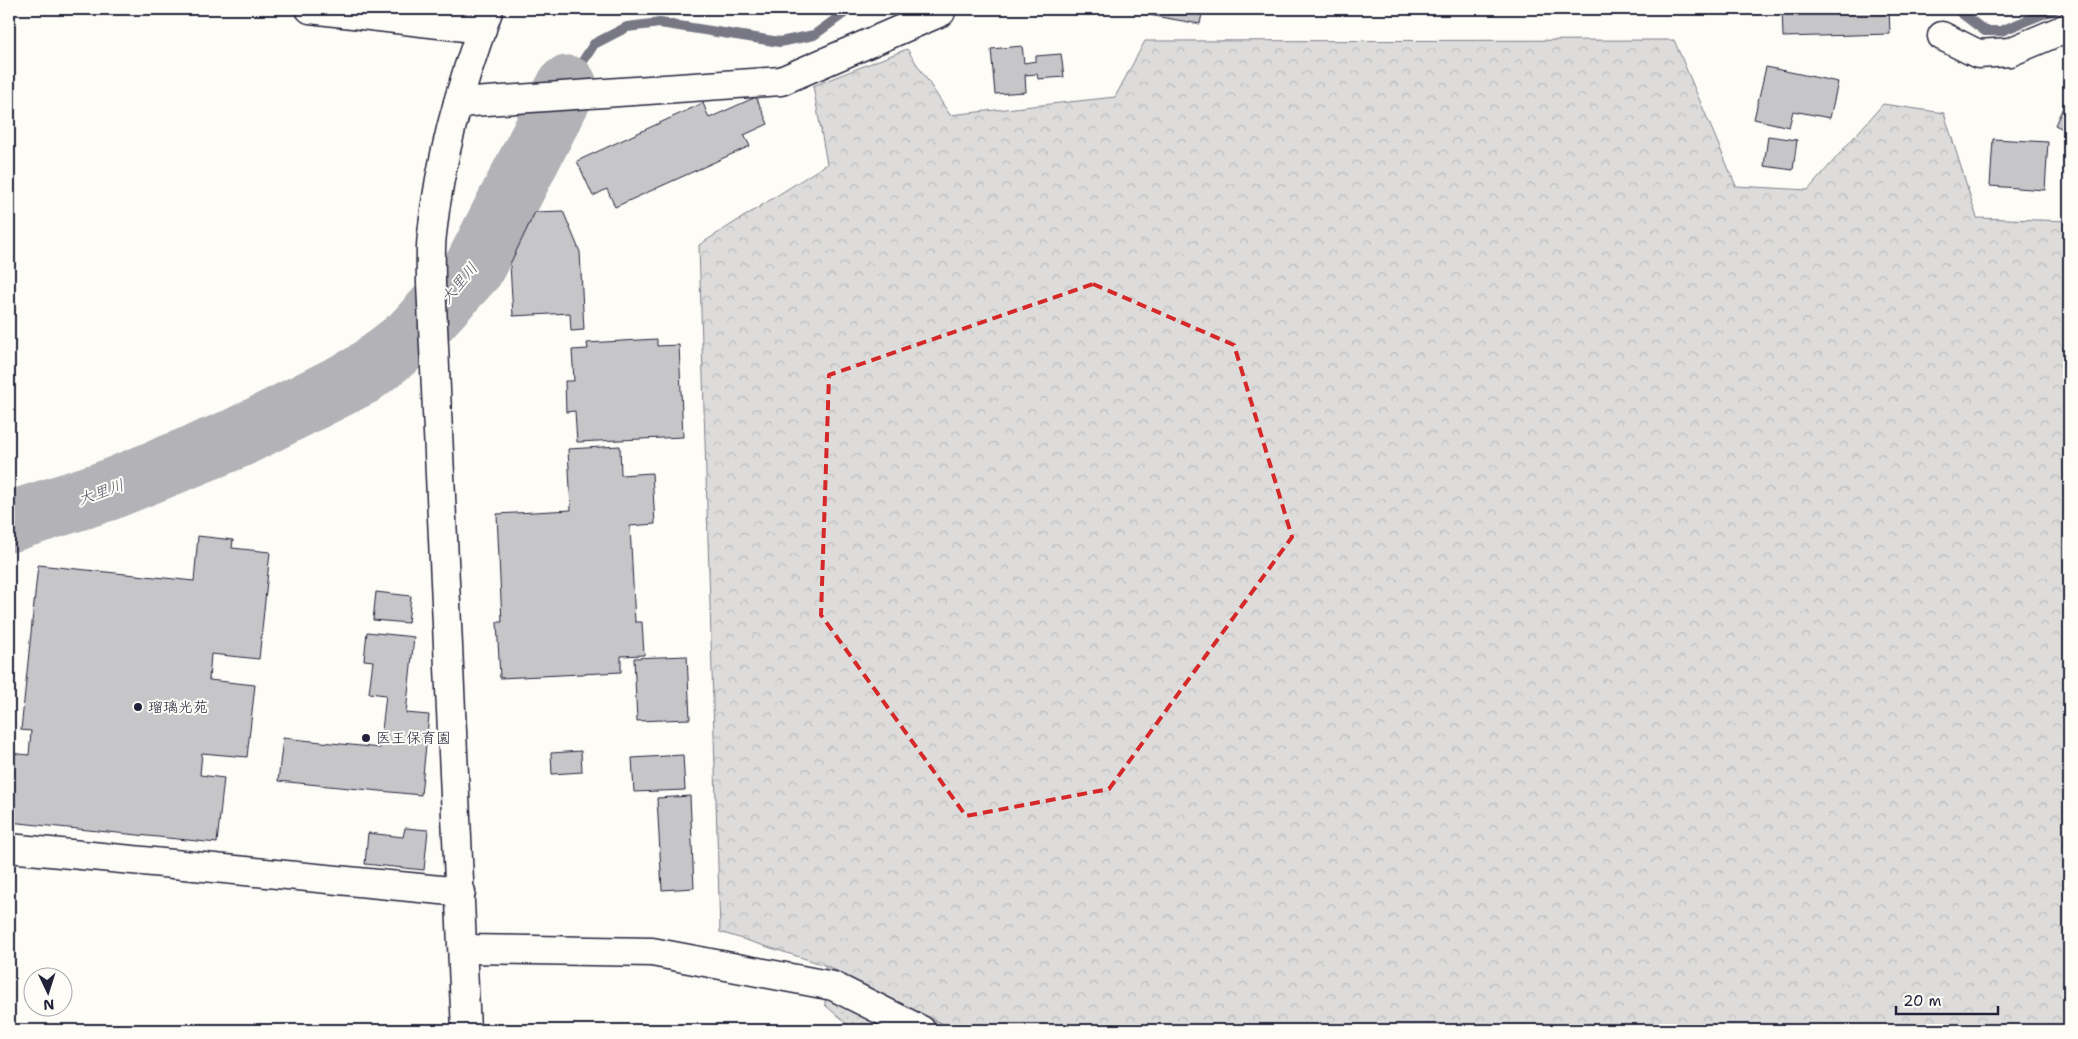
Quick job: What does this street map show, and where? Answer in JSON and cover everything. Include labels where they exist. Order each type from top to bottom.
[{"type":"street","points":[[310,9],[485,19],[458,104],[439,184],[431,235],[431,283],[466,1030]]},
{"type":"street","points":[[458,104],[781,81],[940,12],[941,9]]},
{"type":"street","points":[[1942,36],[1978,54],[2010,52],[2069,27]]},
{"type":"street","points":[[9,848],[461,892]]},
{"type":"street","points":[[463,949],[652,952],[833,986],[921,1030]]},
{"type":"highlighted area","points":[[1093,284],[1234,345],[1292,537],[1109,789],[966,816],[821,615],[829,375]]},
{"type":"green space","points":[[1674,40],[1736,186],[1808,190],[1883,104],[1944,113],[1977,218],[2069,221],[2069,1030],[955,1030],[825,965],[720,932],[699,245],[827,164],[813,86],[907,49],[950,115],[1115,97],[1145,41]]},
{"type":"green space","points":[[825,965],[955,1030],[854,1030],[825,1005]]},
{"type":"building","points":[[1144,9],[1203,9],[1200,24],[1143,14]]},
{"type":"building","points":[[1782,9],[1889,9],[1890,34],[1783,37]]},
{"type":"building","points":[[1022,46],[1024,63],[1036,61],[1036,56],[1061,54],[1064,77],[1038,79],[1037,74],[1025,75],[1026,92],[995,94],[991,49]]},
{"type":"building","points":[[1766,67],[1838,82],[1830,118],[1793,111],[1789,127],[1754,119]]},
{"type":"building","points":[[2069,94],[2069,132],[2055,125]]},
{"type":"building","points":[[756,97],[768,124],[744,135],[750,146],[615,207],[607,189],[593,196],[577,161],[703,103],[709,118]]},
{"type":"building","points":[[1768,136],[1797,140],[1793,170],[1764,166]]},
{"type":"building","points":[[1993,139],[2048,142],[2045,190],[1990,186]]},
{"type":"building","points":[[563,211],[580,252],[584,330],[571,331],[570,313],[513,316],[510,264],[535,212]]},
{"type":"building","points":[[657,339],[657,346],[679,345],[683,437],[577,442],[575,411],[566,412],[565,381],[574,381],[572,350],[588,349],[587,343]]},
{"type":"building","points":[[620,446],[621,475],[652,473],[655,524],[630,526],[635,622],[642,622],[644,655],[621,656],[621,672],[500,678],[497,622],[502,622],[497,514],[571,510],[568,449]]},
{"type":"building","name":"瑠璃光苑","points":[[198,536],[233,540],[232,548],[270,552],[259,659],[211,654],[209,680],[255,685],[247,757],[202,753],[200,775],[224,778],[217,843],[9,822],[9,753],[29,755],[31,731],[21,730],[38,565],[194,581]]},
{"type":"building","points":[[376,592],[411,596],[408,623],[373,620]]},
{"type":"building","points":[[367,632],[414,637],[406,713],[429,715],[421,795],[278,781],[283,738],[380,748],[386,695],[369,693],[373,661],[364,660]]},
{"type":"building","points":[[687,656],[690,719],[637,721],[634,658]]},
{"type":"building","points":[[581,751],[582,772],[552,774],[551,753]]},
{"type":"building","points":[[683,755],[685,790],[634,792],[632,758]]},
{"type":"building","points":[[690,796],[694,888],[662,890],[657,798]]},
{"type":"building","points":[[405,828],[428,830],[424,870],[365,864],[368,833],[403,837]]},
{"type":"waterway","name":"大里川","points":[[567,86],[594,44],[627,27],[660,23],[780,42],[814,35],[850,9]]},
{"type":"waterway","name":"大里川","points":[[1956,9],[1985,31],[2001,31],[2055,9]]},
{"type":"waterway","name":"大里川","points":[[9,522],[106,491],[237,438],[362,375],[411,337],[474,268],[567,86]]},
{"type":"place","name":"瑠璃光苑","points":[[138,707]]},
{"type":"place","name":"医王保育園","points":[[366,738]]}]
